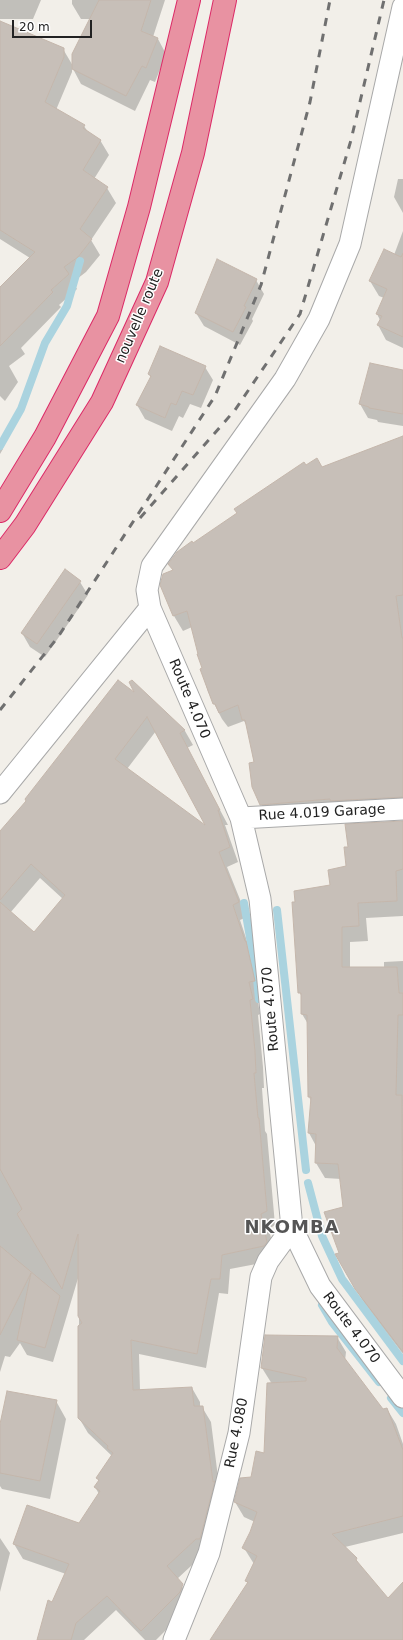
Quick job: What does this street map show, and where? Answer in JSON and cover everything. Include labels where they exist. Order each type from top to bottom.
[{"type":"highway","points":[[0,511],[44,437],[108,316],[139,207],[189,0]]},
{"type":"highway","name":"nouvelle route","points":[[0,558],[24,525],[102,402],[157,282],[193,153],[225,0]]},
{"type":"street","name":"Route 4.070","points":[[403,7],[350,244],[319,319],[286,379],[152,566],[147,590],[150,608],[241,818],[260,899],[292,1228],[320,1286],[403,1397]]},
{"type":"street","points":[[0,793],[150,608]]},
{"type":"street","name":"Rue 4.019 Garage","points":[[241,818],[403,808]]},
{"type":"street","name":"Rue 4.080","points":[[174,1640],[209,1553],[239,1433],[262,1277],[268,1261],[292,1228]]},
{"type":"building","points":[[99,0],[151,0],[141,31],[158,38],[146,68],[142,66],[126,96],[72,69],[72,54]]},
{"type":"building","points":[[0,21],[64,48],[64,57],[45,102],[85,125],[83,128],[101,140],[83,170],[108,187],[80,229],[92,239],[78,257],[64,267],[69,274],[51,290],[53,292],[0,346],[0,287],[35,252],[0,230]]},
{"type":"building","points":[[384,249],[401,257],[403,253],[403,337],[377,325],[382,316],[376,314],[387,289],[369,281]]},
{"type":"building","points":[[217,259],[257,279],[244,306],[246,307],[233,332],[195,313]]},
{"type":"building","points":[[160,346],[206,366],[193,395],[182,391],[176,405],[171,403],[165,418],[136,405],[151,376],[148,374]]},
{"type":"building","points":[[370,363],[403,370],[403,414],[369,408],[359,404]]},
{"type":"building","points":[[403,436],[403,595],[396,596],[403,638],[403,797],[330,801],[330,799],[260,805],[252,787],[249,763],[254,762],[245,720],[242,720],[238,705],[219,713],[215,704],[213,704],[200,669],[202,668],[197,654],[187,611],[173,616],[160,585],[163,574],[173,570],[168,564],[177,552],[237,513],[234,509],[304,462],[306,465],[317,458],[322,467]]},
{"type":"building","points":[[65,569],[81,581],[37,644],[21,633]]},
{"type":"building","points":[[118,680],[134,692],[129,682],[132,680],[185,730],[180,733],[220,810],[218,810],[230,847],[219,852],[239,902],[233,905],[246,941],[255,981],[249,982],[253,999],[250,1000],[255,1051],[256,1073],[254,1073],[267,1211],[261,1214],[267,1242],[264,1246],[222,1255],[220,1279],[211,1279],[197,1354],[131,1340],[133,1390],[192,1387],[194,1406],[203,1406],[213,1482],[215,1481],[200,1539],[196,1539],[167,1566],[183,1584],[180,1592],[141,1631],[107,1596],[76,1623],[71,1640],[37,1640],[48,1600],[52,1602],[69,1564],[13,1544],[27,1505],[79,1523],[100,1491],[94,1487],[99,1480],[96,1478],[113,1453],[107,1448],[108,1446],[78,1418],[78,1326],[82,1323],[78,1316],[78,1234],[62,1289],[17,1214],[22,1209],[0,1169],[0,902],[34,932],[65,895],[31,864],[0,900],[0,831],[26,801],[25,799]],"holes":[[[147,717],[205,825],[115,759]]]},
{"type":"building","points":[[403,821],[403,869],[396,871],[397,901],[358,903],[359,926],[342,927],[342,967],[397,967],[399,993],[403,993],[403,1015],[398,1015],[396,1095],[402,1095],[403,1352],[355,1289],[335,1254],[339,1253],[324,1212],[343,1207],[338,1164],[315,1163],[316,1134],[308,1133],[311,1097],[308,1097],[307,1015],[301,1014],[301,993],[298,993],[292,902],[295,902],[294,891],[330,885],[328,870],[346,866],[344,847],[348,847],[345,824]]},
{"type":"building","points":[[0,1246],[60,1296],[45,1348],[17,1340],[31,1273],[0,1335]]},
{"type":"building","points":[[265,1335],[338,1336],[337,1348],[383,1409],[387,1408],[403,1450],[403,1516],[332,1534],[357,1558],[356,1560],[388,1598],[403,1582],[403,1640],[210,1640],[248,1582],[245,1581],[257,1556],[242,1548],[250,1532],[257,1512],[234,1502],[240,1478],[251,1477],[256,1451],[264,1453],[267,1383],[306,1381],[306,1378],[261,1368]]},
{"type":"building","points":[[7,1391],[57,1400],[40,1481],[0,1473],[0,1424]]},
{"type":"waterway","points":[[0,446],[21,409],[45,343],[67,306],[80,261]]},
{"type":"waterway","points":[[244,903],[257,978],[259,999]]},
{"type":"waterway","points":[[277,910],[306,1170]]},
{"type":"waterway","points":[[308,1183],[322,1236],[342,1279],[403,1361]]},
{"type":"waterway","points":[[322,1305],[332,1322],[379,1382]]},
{"type":"waterway","points":[[391,1398],[403,1413]]},
{"type":"railway","points":[[0,710],[58,637],[215,396],[261,285],[310,102],[330,0]]},
{"type":"railway","points":[[140,518],[235,410],[300,314],[351,140],[384,0]]},
{"type":"district","name":"NKOMBA","points":[[292,1228]]}]
